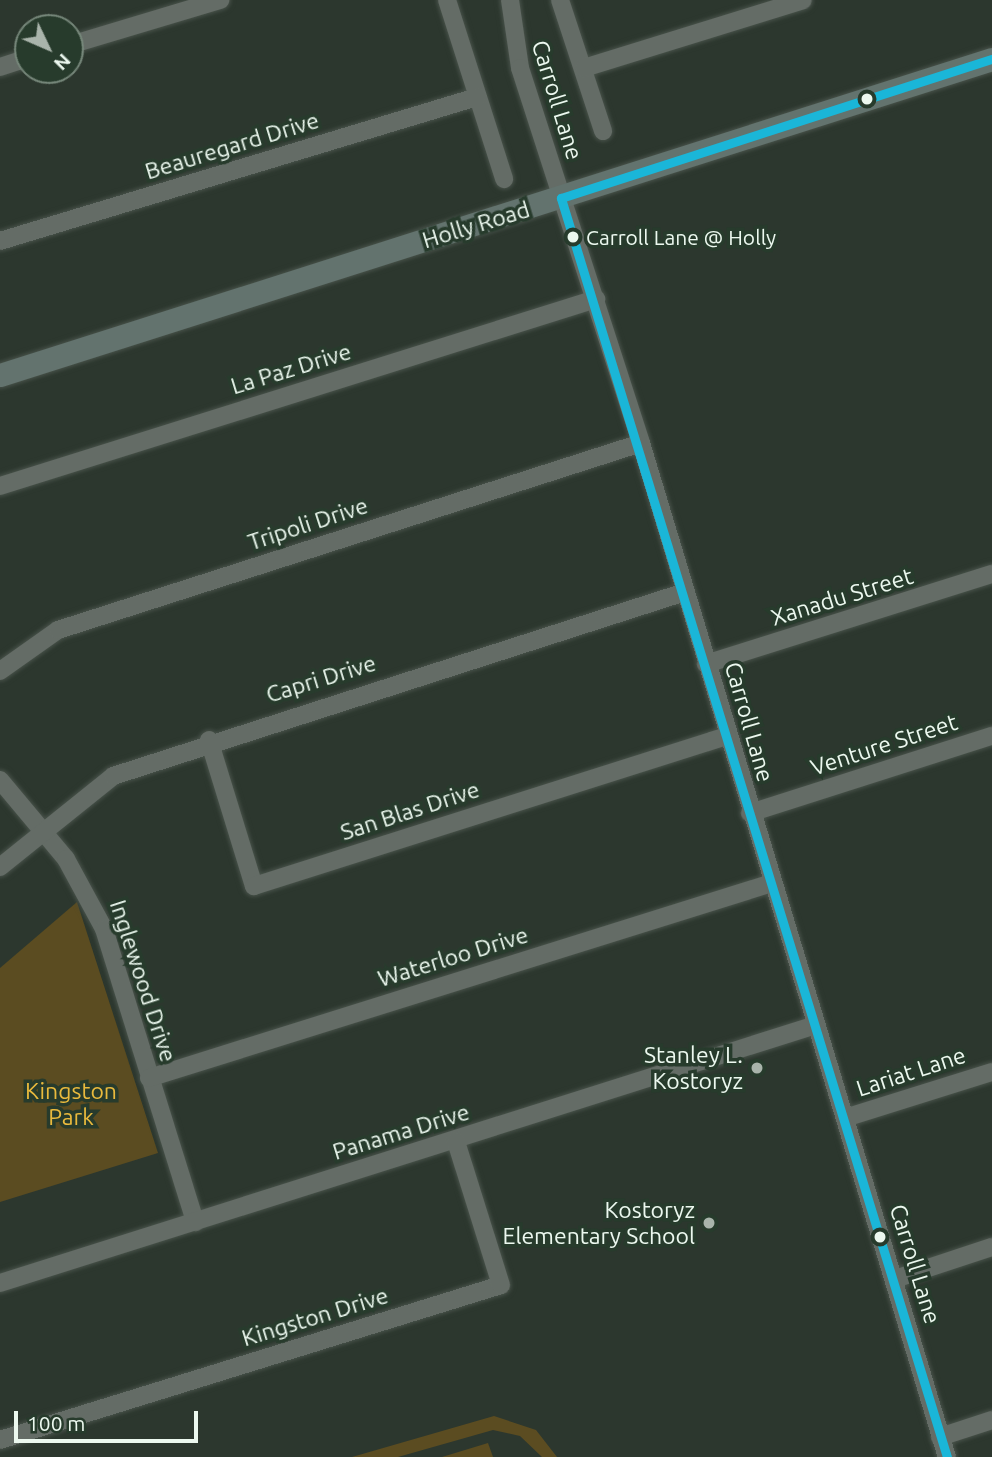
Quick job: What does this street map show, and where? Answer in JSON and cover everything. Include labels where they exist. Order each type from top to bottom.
[{"type":"main road","name":"Holly Road","points":[[0,375],[992,59]]},
{"type":"street","points":[[84,42],[220,0]]},
{"type":"street","points":[[447,0],[504,179]]},
{"type":"street","name":"Carroll Lane","points":[[510,0],[514,48],[596,299],[947,1457]]},
{"type":"street","name":"Carroll Lane","points":[[560,0],[603,131]]},
{"type":"street","points":[[583,68],[803,0]]},
{"type":"street","name":"Beauregard Drive","points":[[0,241],[478,97]]},
{"type":"street","name":"La Paz Drive","points":[[0,486],[596,299]]},
{"type":"street","name":"Tripoli Drive","points":[[0,671],[58,630],[640,443]]},
{"type":"street","name":"Xanadu Street","points":[[706,664],[992,574]]},
{"type":"street","name":"Capri Drive","points":[[0,867],[113,776],[209,740],[685,592]]},
{"type":"street","name":"San Blas Drive","points":[[209,740],[254,886],[727,736]]},
{"type":"street","name":"Venture Street","points":[[750,813],[992,736]]},
{"type":"street","name":"Inglewood Drive","points":[[0,780],[43,830],[87,891],[104,929],[195,1222]]},
{"type":"street","name":"Waterloo Drive","points":[[149,1078],[772,883]]},
{"type":"street","name":"Panama Drive","points":[[0,1283],[816,1025]]},
{"type":"street","name":"Lariat Lane","points":[[845,1118],[992,1072]]},
{"type":"street","name":"Kingston Drive","points":[[0,1440],[501,1285],[456,1141]]},
{"type":"street","points":[[895,1279],[992,1247]]},
{"type":"street","points":[[940,1437],[992,1420]]},
{"type":"green space","name":"Kingston Park","points":[[77,902],[158,1153],[0,1202],[0,968]]},
{"type":"green space","points":[[494,1416],[536,1430],[557,1457],[542,1457],[520,1436],[493,1430],[398,1457],[352,1457]]},
{"type":"green space","points":[[488,1443],[493,1457],[442,1457]]},
{"type":"transit line","points":[[947,1457],[561,198],[992,59]]},
{"type":"place","name":"Carroll Lane @ Holly","points":[[573,237]]},
{"type":"place","name":"Stanley L. Kostoryz","points":[[757,1068]]},
{"type":"place","name":"Kostoryz Elementary School","points":[[709,1223]]}]
